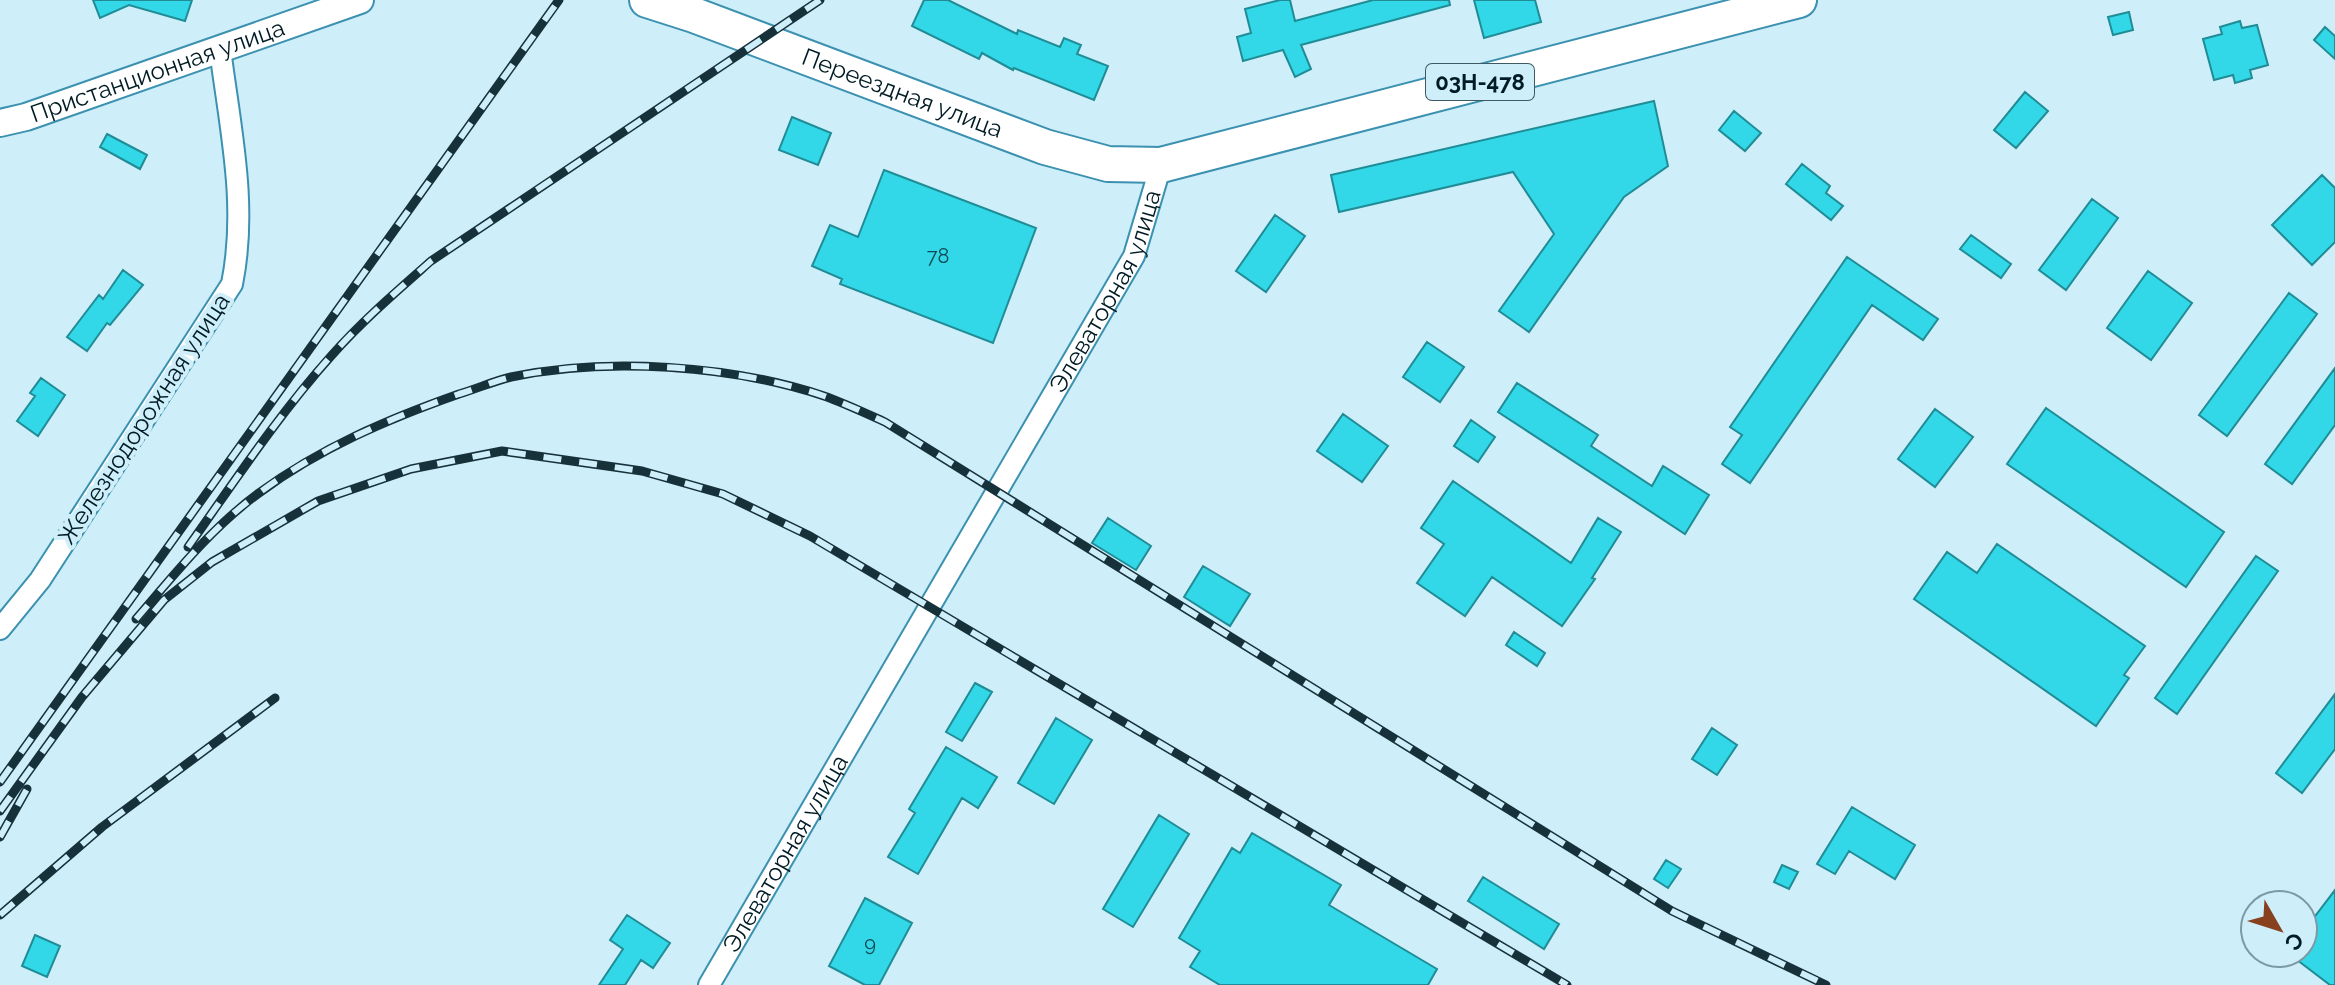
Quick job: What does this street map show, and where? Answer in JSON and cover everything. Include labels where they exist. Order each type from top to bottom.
[{"type":"main road","name":"Переездная улица","points":[[647,0],[699,7],[1045,147],[1108,164],[1161,165]]},
{"type":"main road","name":"Элеваторная улица","points":[[1161,165],[1799,0]]},
{"type":"street","name":"Пристанционная улица","points":[[0,123],[26,117],[360,0]]},
{"type":"street","name":"Железнодорожная улица","points":[[0,629],[40,580],[232,284],[239,252],[239,186],[220,49]]},
{"type":"street","name":"Элеваторная улица","points":[[709,985],[1134,256],[1161,165]]},
{"type":"building","points":[[93,0],[192,0],[185,21],[129,5],[100,18]]},
{"type":"building","points":[[924,0],[948,0],[1017,34],[1018,30],[1060,47],[1064,38],[1081,45],[1077,54],[1108,66],[1094,100],[1013,70],[982,53],[979,59],[912,26]]},
{"type":"building","points":[[1290,0],[1295,21],[1373,0],[1449,0],[1450,5],[1301,45],[1311,69],[1295,77],[1283,50],[1243,61],[1237,37],[1251,33],[1245,9]]},
{"type":"building","points":[[1474,0],[1535,0],[1541,22],[1484,38]]},
{"type":"building","points":[[2129,12],[2133,30],[2113,35],[2108,17]]},
{"type":"building","points":[[2240,21],[2242,28],[2257,25],[2268,65],[2250,70],[2252,78],[2235,83],[2233,75],[2214,80],[2203,39],[2222,34],[2220,27]]},
{"type":"building","points":[[2325,27],[2335,36],[2335,59],[2314,40]]},
{"type":"building","points":[[2025,92],[2048,111],[2016,148],[1994,130]]},
{"type":"building","points":[[1654,101],[1668,166],[1624,197],[1529,332],[1499,311],[1554,234],[1513,172],[1339,212],[1331,175]]},
{"type":"building","points":[[1734,111],[1761,133],[1745,151],[1719,130]]},
{"type":"building","points":[[792,117],[831,133],[818,165],[779,150]]},
{"type":"building","points":[[107,134],[147,155],[140,169],[100,147]]},
{"type":"building","points":[[1802,164],[1830,186],[1826,193],[1843,206],[1831,220],[1786,184]]},
{"type":"building","points":[[884,170],[1036,228],[993,343],[840,284],[842,279],[812,266],[830,225],[858,237]]},
{"type":"building","points":[[2322,175],[2335,188],[2335,242],[2312,265],[2272,225]]},
{"type":"building","points":[[2092,199],[2118,218],[2066,290],[2039,270]]},
{"type":"building","points":[[1275,215],[1305,236],[1266,292],[1236,271]]},
{"type":"building","points":[[1971,235],[2011,264],[2001,278],[1960,249]]},
{"type":"building","points":[[1847,257],[1938,319],[1923,340],[1872,305],[1750,483],[1722,464],[1742,435],[1730,427]]},
{"type":"building","points":[[123,270],[143,285],[110,325],[107,323],[87,351],[67,337],[99,295],[103,299]]},
{"type":"building","points":[[2148,271],[2192,303],[2151,360],[2107,328]]},
{"type":"building","points":[[2289,293],[2317,314],[2227,436],[2199,415]]},
{"type":"building","points":[[1427,342],[1464,367],[1440,402],[1403,377]]},
{"type":"building","points":[[2335,368],[2335,425],[2292,484],[2265,464]]},
{"type":"building","points":[[41,378],[65,395],[38,436],[17,421],[35,396],[30,393]]},
{"type":"building","points":[[1517,383],[1598,435],[1591,446],[1652,486],[1663,466],[1709,495],[1685,534],[1498,412]]},
{"type":"building","points":[[2046,408],[2224,532],[2186,587],[2007,464]]},
{"type":"building","points":[[1935,409],[1973,437],[1935,487],[1898,459]]},
{"type":"building","points":[[1343,414],[1388,446],[1362,482],[1317,451]]},
{"type":"building","points":[[1471,420],[1495,437],[1478,462],[1454,446]]},
{"type":"building","points":[[1453,481],[1571,563],[1598,518],[1621,532],[1592,578],[1595,579],[1562,626],[1492,577],[1465,616],[1417,583],[1444,544],[1421,528]]},
{"type":"building","points":[[1108,518],[1151,546],[1136,570],[1092,543]]},
{"type":"building","points":[[1997,544],[2145,646],[2124,675],[2129,678],[2096,726],[1914,599],[1947,552],[1977,573]]},
{"type":"building","points":[[2256,556],[2278,571],[2177,714],[2155,698]]},
{"type":"building","points":[[1203,566],[1250,594],[1230,626],[1184,597]]},
{"type":"building","points":[[1514,632],[1545,653],[1537,666],[1506,645]]},
{"type":"building","points":[[975,683],[992,692],[962,741],[946,732]]},
{"type":"building","points":[[2335,694],[2335,749],[2302,793],[2276,773]]},
{"type":"building","points":[[1056,718],[1092,740],[1054,804],[1018,783]]},
{"type":"building","points":[[1712,728],[1737,745],[1717,775],[1692,759]]},
{"type":"building","points":[[946,747],[997,777],[978,808],[962,798],[918,874],[888,857],[915,813],[909,809]]},
{"type":"building","points":[[1852,807],[1915,845],[1895,879],[1849,851],[1835,874],[1817,864]]},
{"type":"building","points":[[1159,815],[1189,834],[1133,927],[1103,909]]},
{"type":"building","points":[[1252,833],[1341,885],[1329,905],[1437,969],[1428,985],[1220,985],[1190,967],[1200,951],[1179,938],[1232,848],[1240,853]]},
{"type":"building","points":[[1666,860],[1681,869],[1668,888],[1654,879]]},
{"type":"building","points":[[1782,865],[1798,872],[1789,889],[1774,882]]},
{"type":"building","points":[[1483,877],[1559,924],[1544,949],[1468,901]]},
{"type":"building","points":[[2335,890],[2335,985],[2330,985],[2309,969],[2319,969],[2319,911]]},
{"type":"building","points":[[865,898],[912,923],[879,985],[865,985],[829,966]]},
{"type":"building","points":[[627,915],[670,943],[653,968],[641,960],[625,985],[599,985],[623,949],[610,940]]},
{"type":"building","points":[[35,935],[60,946],[47,977],[22,966]]},
{"type":"railway","points":[[0,782],[559,0]]},
{"type":"railway","points":[[188,547],[312,378],[355,330],[431,261],[820,0]]},
{"type":"railway","points":[[136,619],[209,537],[259,493],[330,448],[459,394],[505,379],[587,367],[669,367],[788,385],[824,396],[885,422],[1672,911],[1826,985]]},
{"type":"railway","points":[[0,811],[82,697],[164,600],[212,562],[318,501],[411,469],[502,451],[642,471],[723,494],[810,536],[1567,985]]},
{"type":"railway","points":[[0,915],[102,827],[275,698]]},
{"type":"railway","points":[[0,837],[27,789]]}]
